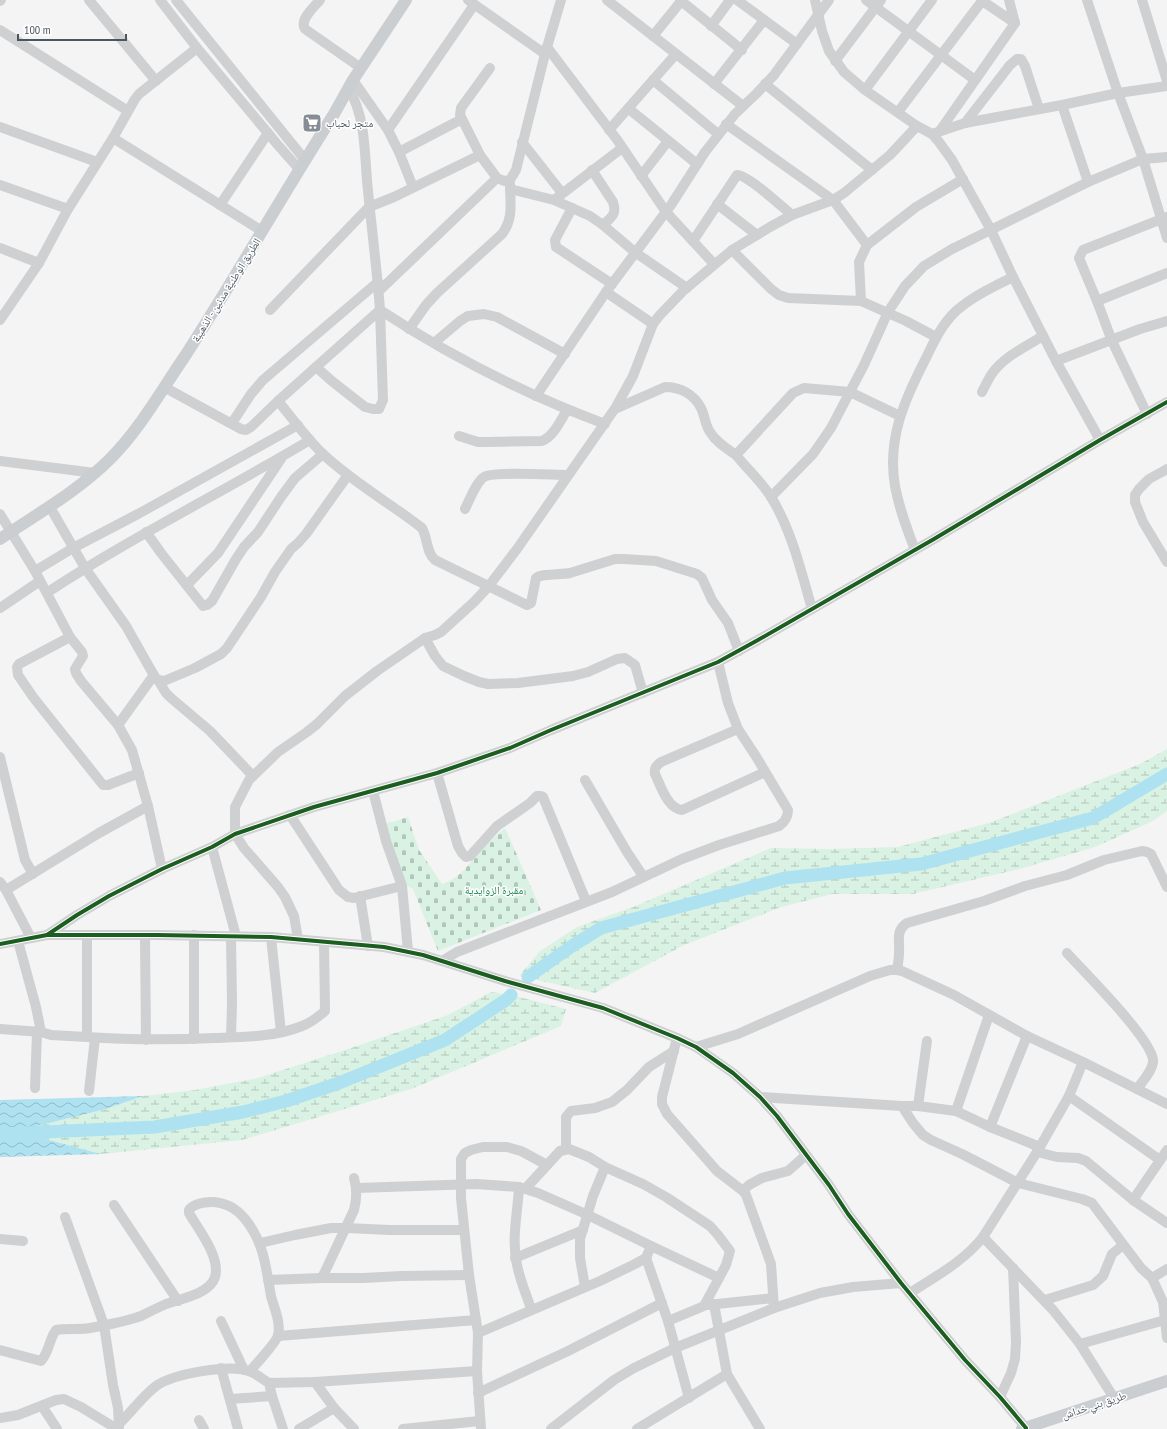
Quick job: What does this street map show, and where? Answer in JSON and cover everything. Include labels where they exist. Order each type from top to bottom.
[{"type":"main road","name":"الطريق الوطنية مدنين - الذهيبة","points":[[0,539],[50,507],[95,473],[125,443],[139,425],[262,231],[361,68],[406,0]]},
{"type":"main road","name":"طريق بني خداش","points":[[1024,1428],[1167,1381]]},
{"type":"street","points":[[89,0],[156,82]]},
{"type":"street","points":[[160,0],[197,48],[268,133],[302,164]]},
{"type":"street","points":[[176,0],[302,164]]},
{"type":"street","points":[[320,0],[307,16],[303,26],[305,29],[361,68]]},
{"type":"street","points":[[409,329],[426,305],[437,293],[502,234],[510,221],[510,185],[516,170],[546,50],[561,0]]},
{"type":"street","points":[[653,36],[681,0],[742,50]]},
{"type":"street","points":[[711,26],[730,0]]},
{"type":"street","points":[[737,0],[797,44]]},
{"type":"street","points":[[815,0],[825,41],[835,61],[844,72],[865,90],[917,126],[936,133],[965,123],[1167,86]]},
{"type":"street","points":[[536,396],[609,288],[666,212],[718,134],[765,84],[797,44],[829,0]]},
{"type":"street","points":[[866,0],[879,4],[908,32],[975,80]]},
{"type":"street","points":[[865,90],[932,0]]},
{"type":"street","points":[[898,112],[942,56],[982,0],[1015,23]]},
{"type":"street","points":[[936,133],[1015,23],[1009,0]]},
{"type":"street","points":[[1087,0],[1118,94],[1164,218],[1167,238]]},
{"type":"street","points":[[1142,0],[1167,81]]},
{"type":"street","points":[[611,1],[653,36],[743,106]]},
{"type":"street","points":[[388,130],[471,3],[546,50],[609,130],[666,212],[714,264]]},
{"type":"street","points":[[835,61],[879,4]]},
{"type":"street","points":[[714,84],[764,20]]},
{"type":"street","points":[[0,30],[128,111]]},
{"type":"street","points":[[0,320],[3,310],[40,263],[68,209],[139,94],[197,48]]},
{"type":"street","points":[[609,130],[676,54]]},
{"type":"street","points":[[965,123],[1010,65],[1017,59],[1021,59],[1025,66],[1040,109]]},
{"type":"street","points":[[490,68],[460,111],[462,119],[480,154],[497,178],[510,185],[554,200],[590,216],[636,253],[687,288]]},
{"type":"street","points":[[653,80],[718,134]]},
{"type":"street","points":[[351,84],[388,130],[399,152],[413,187]]},
{"type":"street","points":[[316,367],[365,407],[379,409],[383,400],[380,310],[363,133],[359,111],[351,84]]},
{"type":"street","points":[[765,84],[872,170]]},
{"type":"street","points":[[1062,106],[1088,182]]},
{"type":"street","points":[[629,109],[697,164]]},
{"type":"street","points":[[399,152],[462,119]]},
{"type":"street","points":[[726,124],[833,200],[867,245]]},
{"type":"street","points":[[298,938],[294,916],[290,906],[278,887],[244,848],[235,834],[235,807],[249,780],[278,752],[317,724],[345,696],[377,671],[425,638],[441,632],[488,587],[517,549],[615,410],[633,376],[653,324],[687,288],[732,250],[792,215],[833,200],[844,193],[890,155],[917,126]]},
{"type":"street","points":[[0,127],[97,162]]},
{"type":"street","points":[[220,205],[268,133]]},
{"type":"street","points":[[936,133],[939,142],[952,160],[991,230],[1043,336],[1100,440]]},
{"type":"street","points":[[113,138],[262,231]]},
{"type":"street","points":[[641,176],[668,141]]},
{"type":"street","points":[[522,142],[562,193]]},
{"type":"street","points":[[554,200],[622,148]]},
{"type":"street","points":[[270,310],[369,207],[394,197],[480,154]]},
{"type":"street","points":[[771,497],[802,465],[832,428],[888,312],[905,286],[924,266],[952,249],[1088,182],[1143,160],[1167,157]]},
{"type":"street","points":[[592,170],[615,207],[613,215],[603,225]]},
{"type":"street","points":[[693,241],[736,176],[739,174],[792,215]]},
{"type":"street","points":[[232,423],[263,380],[378,287],[497,178]]},
{"type":"street","points":[[862,300],[859,262],[867,245],[916,207],[963,179]]},
{"type":"street","points":[[0,186],[68,209]]},
{"type":"street","points":[[717,204],[757,235]]},
{"type":"street","points":[[572,208],[555,240],[556,247],[653,324]]},
{"type":"street","points":[[1147,414],[1112,341],[1097,301],[1079,261],[1080,252],[1083,250],[1164,218]]},
{"type":"street","points":[[0,248],[40,263]]},
{"type":"street","points":[[732,250],[771,289],[788,298],[862,300],[936,337]]},
{"type":"street","points":[[1097,301],[1167,273]]},
{"type":"street","points":[[915,550],[901,512],[895,486],[894,448],[904,402],[936,337],[949,319],[965,303],[988,289],[1013,277]]},
{"type":"street","points":[[380,310],[434,343],[536,396],[567,410],[605,424]]},
{"type":"street","points":[[164,387],[241,429],[246,430],[380,310]]},
{"type":"street","points":[[434,343],[468,316],[484,314],[498,317],[565,354]]},
{"type":"street","points":[[1056,361],[1112,341],[1140,329],[1167,321]]},
{"type":"street","points":[[982,392],[991,374],[1000,365],[1009,357],[1043,336]]},
{"type":"street","points":[[615,410],[665,387],[673,387],[682,390],[696,401],[701,408],[712,435],[723,446],[736,455],[771,497],[782,517],[800,566],[812,609]]},
{"type":"street","points":[[736,455],[797,390],[804,388],[850,392],[900,416]]},
{"type":"street","points":[[278,401],[323,454],[377,497],[422,528],[427,539],[430,556],[435,560],[527,605],[531,603],[535,582],[538,576],[570,573],[614,559],[656,561],[682,568],[697,574],[702,578],[712,600],[728,624],[739,651]]},
{"type":"street","points":[[47,935],[109,896],[162,869],[212,847],[235,834],[314,806],[437,773],[510,748],[718,662],[915,550],[1167,402]]},
{"type":"street","points":[[459,436],[478,442],[542,441],[552,434],[567,410]]},
{"type":"street","points":[[36,571],[73,548],[138,514],[298,425]]},
{"type":"street","points":[[48,592],[146,532],[283,457],[310,440]]},
{"type":"street","points":[[146,532],[203,606],[208,605],[212,601],[240,553],[258,532],[280,497],[295,478],[323,454]]},
{"type":"street","points":[[188,586],[218,553],[283,457]]},
{"type":"street","points":[[0,461],[95,473]]},
{"type":"street","points":[[1167,469],[1149,479],[1139,489],[1135,496],[1135,502],[1143,522],[1167,562]]},
{"type":"street","points":[[465,509],[480,480],[484,477],[501,474],[568,475]]},
{"type":"street","points":[[156,677],[164,681],[195,668],[221,654],[227,648],[291,549],[306,534],[348,475]]},
{"type":"street","points":[[50,507],[85,568],[126,626],[166,693],[210,731],[253,776]]},
{"type":"street","points":[[0,514],[48,592],[70,637],[82,652],[83,656],[75,669],[76,674],[118,725],[132,750],[148,806],[162,869]]},
{"type":"street","points":[[0,608],[40,581]]},
{"type":"street","points":[[70,637],[19,664],[17,667],[18,675],[33,697],[103,785],[108,785],[139,773]]},
{"type":"street","points":[[425,638],[435,656],[443,666],[464,676],[488,684],[518,683],[573,676],[588,672],[617,659],[625,658],[635,665],[643,693]]},
{"type":"street","points":[[442,961],[456,952],[612,892],[643,876],[682,859],[783,824],[788,816],[788,810],[738,729],[728,703],[718,662]]},
{"type":"street","points":[[118,725],[156,677]]},
{"type":"street","points":[[738,729],[656,765],[654,770],[655,774],[671,805],[678,810],[682,810],[765,772]]},
{"type":"street","points":[[0,757],[25,860],[33,874]]},
{"type":"street","points":[[437,773],[458,846],[462,853],[466,856],[470,856],[497,826],[530,803],[537,796],[543,797],[586,901]]},
{"type":"street","points":[[586,780],[627,852],[643,876]]},
{"type":"street","points":[[373,791],[386,841],[402,886],[408,951]]},
{"type":"street","points":[[31,938],[3,886],[33,874],[99,833],[148,806]]},
{"type":"street","points":[[290,815],[339,890],[348,897],[360,896],[402,886]]},
{"type":"street","points":[[212,847],[233,936],[231,1038]]},
{"type":"street","points":[[897,970],[900,953],[899,934],[904,925],[907,923],[984,901],[1025,886],[1067,875],[1104,860],[1128,853],[1142,851],[1147,852],[1154,858],[1167,887]]},
{"type":"street","points":[[360,896],[368,946]]},
{"type":"street","points":[[0,944],[47,935],[194,935],[298,938],[324,942],[384,947],[408,951],[506,981],[603,1008],[677,1038],[696,1047],[733,1073],[760,1097],[777,1116],[829,1185],[848,1214],[901,1283],[965,1360],[1000,1397],[1024,1428]]},
{"type":"street","points":[[87,935],[91,1038],[89,1091]]},
{"type":"street","points":[[145,935],[146,1040]]},
{"type":"street","points":[[194,935],[194,1039]]},
{"type":"street","points":[[271,937],[281,1032]]},
{"type":"street","points":[[18,941],[34,1001],[39,1032],[35,1088]]},
{"type":"street","points":[[0,1029],[39,1032],[51,1035],[146,1040],[231,1038],[281,1032],[303,1026],[325,1011],[324,942]]},
{"type":"street","points":[[1067,953],[1119,1010],[1144,1041],[1152,1054],[1152,1064],[1137,1089]]},
{"type":"street","points":[[696,1047],[738,1034],[880,972],[897,970],[954,995],[1027,1036],[1167,1104]]},
{"type":"street","points":[[956,1111],[989,1015]]},
{"type":"street","points":[[990,1127],[1027,1036]]},
{"type":"street","points":[[677,1038],[662,1097],[662,1104],[668,1114],[717,1171],[746,1195],[770,1260],[774,1303]]},
{"type":"street","points":[[918,1106],[927,1041]]},
{"type":"street","points":[[566,1148],[566,1117],[571,1111],[595,1108],[612,1102],[627,1090],[649,1067],[674,1051]]},
{"type":"street","points":[[910,1293],[964,1258],[983,1237],[1018,1183],[1069,1096],[1083,1062]]},
{"type":"street","points":[[1069,1096],[1160,1160]]},
{"type":"street","points":[[760,1097],[918,1106],[956,1111],[1057,1157],[1082,1159],[1133,1200],[1167,1223]]},
{"type":"street","points":[[902,1106],[923,1135],[931,1140],[1018,1183],[1082,1199],[1092,1203],[1141,1268],[1152,1278],[1161,1296],[1164,1307],[1167,1338]]},
{"type":"street","points":[[403,1429],[480,1425],[477,1371],[478,1333],[464,1230],[461,1159],[471,1150],[483,1147],[507,1147],[521,1151],[547,1165]]},
{"type":"street","points":[[532,1309],[515,1258],[515,1232],[523,1188],[560,1151],[566,1148],[589,1157],[605,1167],[666,1196],[710,1226],[723,1241],[730,1253],[709,1305],[718,1332],[727,1374],[760,1429]]},
{"type":"street","points":[[1133,1200],[1167,1150]]},
{"type":"street","points":[[743,1191],[749,1185],[762,1178],[788,1171],[806,1155]]},
{"type":"street","points":[[585,1286],[580,1248],[583,1230],[593,1196],[605,1167]]},
{"type":"street","points":[[322,1278],[354,1210],[357,1200],[355,1183],[476,1184],[523,1188],[588,1215],[719,1278]]},
{"type":"street","points":[[0,1350],[41,1361],[45,1356],[49,1343],[56,1330],[80,1330],[128,1320],[166,1304],[178,1301],[211,1285],[215,1277],[216,1268],[201,1232],[189,1213],[189,1210],[191,1207],[208,1202],[218,1202],[227,1204],[239,1212],[254,1229],[260,1243],[278,1321],[278,1336],[247,1371]]},
{"type":"street","points":[[114,1206],[178,1301]]},
{"type":"street","points":[[65,1218],[104,1325],[118,1427]]},
{"type":"street","points":[[260,1243],[316,1230],[346,1228],[390,1230],[464,1230]]},
{"type":"street","points":[[515,1258],[583,1230]]},
{"type":"street","points":[[983,1237],[1045,1300],[1080,1344],[1114,1398]]},
{"type":"street","points":[[0,1239],[23,1241]]},
{"type":"street","points":[[1045,1300],[1093,1285],[1103,1276],[1112,1254],[1123,1245]]},
{"type":"street","points":[[478,1333],[585,1286],[600,1281],[646,1258],[651,1246]]},
{"type":"street","points":[[646,1258],[668,1321],[689,1398]]},
{"type":"street","points":[[1000,1397],[1011,1373],[1015,1359],[1016,1342],[1013,1268]]},
{"type":"street","points":[[1152,1278],[1167,1269]]},
{"type":"street","points":[[268,1280],[469,1275]]},
{"type":"street","points":[[668,1321],[709,1305],[774,1303],[834,1290],[901,1283]]},
{"type":"street","points":[[478,1393],[662,1303]]},
{"type":"street","points":[[555,1428],[614,1380],[634,1368],[675,1348],[718,1332],[774,1303]]},
{"type":"street","points":[[278,1336],[476,1320]]},
{"type":"street","points":[[1080,1344],[1165,1320]]},
{"type":"street","points":[[221,1321],[247,1371]]},
{"type":"street","points":[[118,1427],[152,1390],[164,1381],[181,1375],[221,1368],[247,1371],[269,1383],[315,1382],[477,1371]]},
{"type":"street","points":[[221,1368],[238,1429]]},
{"type":"street","points":[[637,1429],[727,1374]]},
{"type":"street","points":[[315,1382],[334,1408],[354,1429]]},
{"type":"street","points":[[269,1383],[283,1429]]},
{"type":"street","points":[[230,1399],[272,1396]]},
{"type":"street","points":[[0,1418],[18,1415],[56,1400],[64,1399],[118,1427]]},
{"type":"street","points":[[42,1406],[57,1429]]},
{"type":"street","points":[[299,1429],[334,1408]]},
{"type":"green space","points":[[1167,749],[1167,811],[1153,821],[1095,847],[1023,868],[913,894],[832,894],[781,907],[684,945],[595,993],[519,976],[540,951],[577,927],[633,907],[771,848],[831,849],[898,847],[992,822],[1140,764]]},
{"type":"green space","name":"مقبرة الزوايدية","points":[[408,817],[419,850],[442,884],[454,878],[467,867],[482,849],[505,828],[541,910],[438,951],[413,889],[403,884],[385,824]]},
{"type":"green space","points":[[491,992],[511,995],[566,1009],[561,1026],[411,1089],[242,1140],[101,1154],[23,1133],[37,1126],[106,1109],[143,1096],[195,1090],[258,1078],[448,1015]]},
{"type":"water","points":[[143,1096],[106,1109],[37,1126],[23,1133],[101,1154],[0,1157],[0,1100]]},
{"type":"waterway","points":[[528,977],[572,946],[601,928],[785,878],[921,864],[1093,818],[1167,774]]},
{"type":"waterway","points":[[0,1134],[155,1127],[243,1112],[286,1101],[339,1083],[445,1040],[506,1000],[511,995]]},
{"type":"cycle path","points":[[47,935],[109,896],[162,869],[212,847],[235,834],[314,807],[437,773],[510,748],[718,662],[934,539],[1100,440],[1167,402]]},
{"type":"cycle path","points":[[0,944],[47,935],[157,935],[271,937],[384,947],[423,955],[505,981],[603,1008],[677,1038],[696,1047],[733,1073],[760,1097],[777,1116],[829,1185],[848,1214],[901,1283],[965,1360],[1000,1397],[1026,1428]]},
{"type":"place","name":"متجر لحباب","points":[[312,123]]}]
